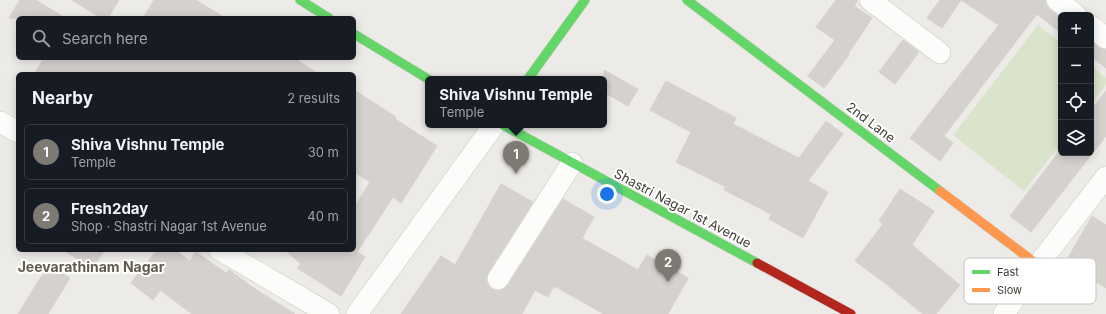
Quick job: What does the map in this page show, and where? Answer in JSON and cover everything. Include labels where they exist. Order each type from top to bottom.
[{"type":"street","points":[[300,0],[326,16]]},
{"type":"street","points":[[530,76],[585,0]]},
{"type":"street","name":"2nd Lane","points":[[687,0],[1029,258]]},
{"type":"street","points":[[870,0],[940,53]]},
{"type":"street","points":[[1057,0],[1072,12]]},
{"type":"street","points":[[1094,28],[1106,38]]},
{"type":"street","points":[[356,35],[425,77]]},
{"type":"street","points":[[0,122],[16,131]]},
{"type":"street","points":[[357,314],[492,128]]},
{"type":"street","name":"Shastri Nagar 1st Avenue","points":[[508,128],[850,314]]},
{"type":"street","points":[[498,279],[572,163]]},
{"type":"street","points":[[1045,258],[1098,201],[1106,177]]},
{"type":"street","points":[[223,252],[329,314]]},
{"type":"street","points":[[1004,314],[1011,304]]},
{"type":"green space","points":[[1038,25],[1058,41],[1058,147],[1024,191],[953,135]]},
{"type":"green space","points":[[1094,68],[1106,78],[1106,85],[1094,100]]},
{"type":"building","points":[[20,0],[36,0],[62,16],[16,16],[16,18],[9,18]]},
{"type":"building","points":[[72,0],[119,0],[109,16],[98,16]]},
{"type":"building","points":[[154,0],[196,0],[222,16],[144,16]]},
{"type":"building","points":[[836,0],[858,0],[854,6],[872,18],[848,54],[849,55],[824,88],[808,76],[835,40],[816,27]]},
{"type":"building","points":[[940,0],[961,0],[942,28],[927,18]]},
{"type":"building","points":[[961,0],[1045,0],[1049,9],[1058,16],[1058,31],[1037,14],[944,136],[953,143],[940,161],[910,138],[999,25]]},
{"type":"building","points":[[903,40],[919,52],[895,84],[879,72]]},
{"type":"building","points":[[1094,44],[1099,48],[1106,50],[1106,68],[1094,58]]},
{"type":"building","points":[[43,60],[297,60],[316,72],[35,72]]},
{"type":"building","points":[[604,70],[638,89],[628,106],[607,94],[607,76],[604,76]]},
{"type":"building","points":[[666,81],[736,118],[733,124],[799,158],[826,121],[843,134],[808,181],[828,192],[803,238],[769,219],[771,214],[724,190],[726,187],[676,162],[691,132],[650,110]]},
{"type":"building","points":[[356,91],[437,146],[401,203],[393,197],[357,252],[365,257],[341,296],[297,268],[301,264],[287,252],[356,252],[356,205],[370,182],[356,173]]},
{"type":"building","points":[[1106,91],[1106,136],[1094,151],[1094,120],[1094,106]]},
{"type":"building","points":[[1058,153],[1058,156],[1090,156],[1031,232],[1010,216]]},
{"type":"building","points":[[501,184],[533,202],[488,273],[486,279],[487,284],[491,289],[498,291],[504,289],[508,285],[563,199],[594,217],[582,238],[638,270],[647,255],[688,278],[668,314],[604,314],[554,286],[548,297],[535,290],[522,314],[401,314],[441,256],[455,265]]},
{"type":"building","points":[[900,189],[934,211],[912,245],[960,285],[936,314],[923,314],[855,261],[883,224],[879,221]]},
{"type":"building","points":[[1092,216],[1106,225],[1106,288],[1096,282],[1096,258],[1068,258]]},
{"type":"building","points":[[66,252],[103,252],[93,268]]},
{"type":"building","points":[[155,252],[178,252],[190,261],[196,252],[226,273],[229,270],[255,289],[295,314],[192,314],[160,290],[153,300],[131,283]]},
{"type":"building","points":[[49,264],[70,278],[48,314],[18,314]]},
{"type":"traffic: fast","points":[[300,0],[326,16]]},
{"type":"traffic: fast","points":[[530,76],[585,0]]},
{"type":"traffic: fast","points":[[687,0],[940,191]]},
{"type":"traffic: fast","points":[[356,35],[425,77]]},
{"type":"traffic: fast","points":[[509,128],[757,263]]},
{"type":"traffic: slow","points":[[940,191],[1029,258]]},
{"type":"traffic: jam","points":[[757,263],[851,314]]},
{"type":"place","name":"Shiva Vishnu Temple","points":[[516,174]]},
{"type":"place","name":"Fresh2day","points":[[668,282]]},
{"type":"district","name":"Jeevarathinam Nagar","points":[[91,266]]}]
